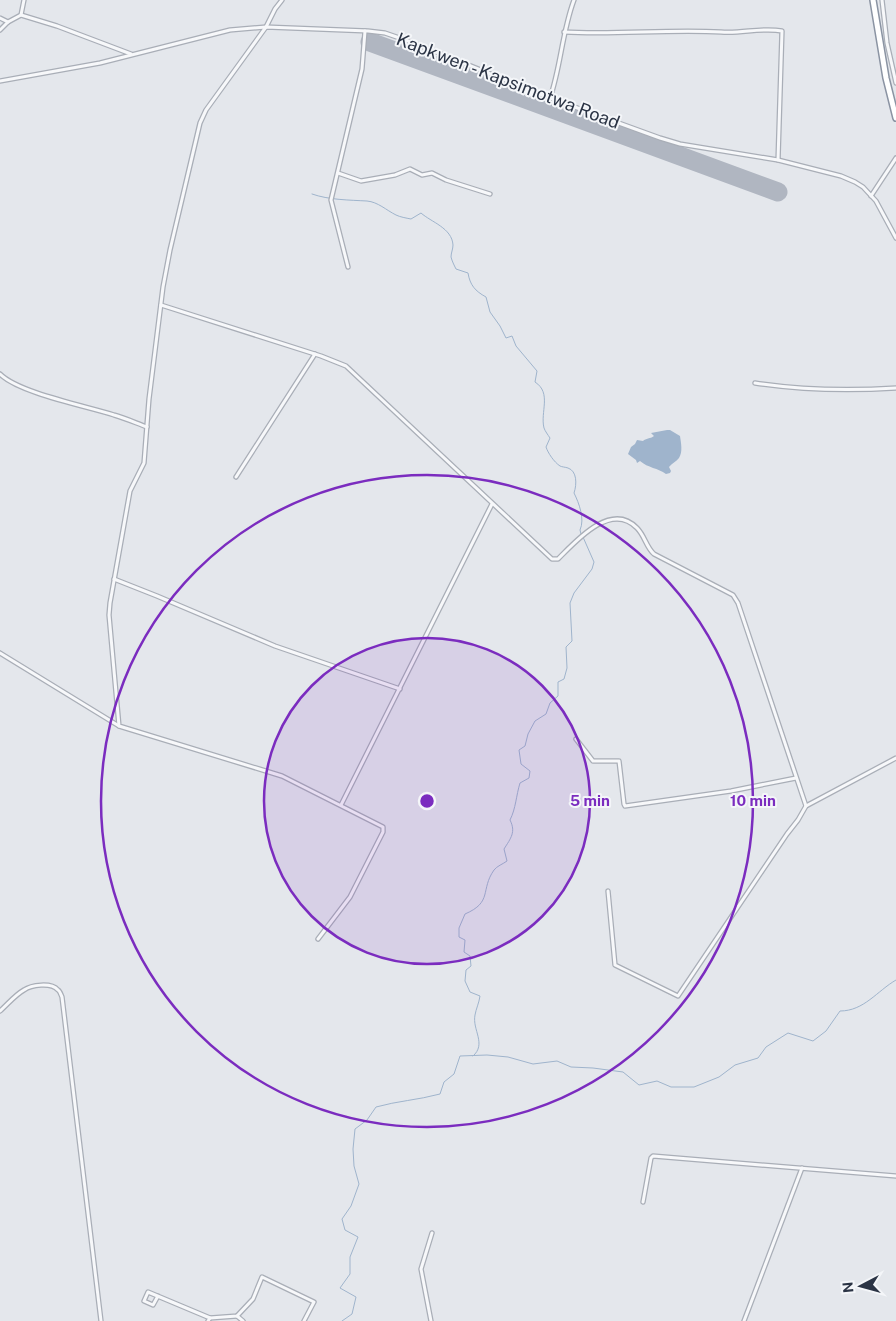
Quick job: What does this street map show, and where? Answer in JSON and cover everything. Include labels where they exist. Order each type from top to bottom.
[{"type":"highway","points":[[873,0],[886,78],[896,118]]},
{"type":"street","points":[[21,15],[24,0]]},
{"type":"street","points":[[550,98],[564,32],[574,0]]},
{"type":"street","points":[[882,0],[887,43],[896,83]]},
{"type":"street","points":[[119,726],[109,609],[130,491],[144,463],[160,305],[171,243],[203,115],[266,27],[279,1]]},
{"type":"street","points":[[0,30],[8,22],[21,15],[57,26],[132,54]]},
{"type":"street","points":[[0,18],[8,22]]},
{"type":"street","name":"Kapkwen - Kapsimotwa Road","points":[[0,81],[100,63],[216,33],[266,27],[365,30],[414,43],[550,98],[680,144],[778,160],[841,176],[855,182],[871,196],[896,238]]},
{"type":"street","points":[[348,267],[331,200],[362,69],[365,30]]},
{"type":"street","points":[[564,32],[782,31],[778,160]]},
{"type":"street","points":[[871,196],[896,158]]},
{"type":"street","points":[[338,173],[361,181],[394,175],[410,169],[422,175],[432,173],[446,180],[490,194]]},
{"type":"street","points":[[160,305],[315,354],[351,369],[549,557],[556,560],[594,526],[614,520],[629,522],[643,534],[650,550],[654,554],[733,594],[738,603],[806,806]]},
{"type":"street","points":[[236,477],[315,354]]},
{"type":"street","points":[[0,374],[7,380],[48,396],[115,415],[147,427]]},
{"type":"street","points":[[754,382],[846,390],[896,388]]},
{"type":"street","points":[[341,805],[492,504]]},
{"type":"street","points":[[114,580],[157,596],[275,646],[400,689]]},
{"type":"street","points":[[0,654],[119,726],[282,776],[381,826],[384,829],[350,897],[318,939]]},
{"type":"street","points":[[576,739],[593,761],[619,761],[624,804],[627,806],[731,791],[796,778]]},
{"type":"street","points":[[608,891],[615,965],[678,996],[806,806],[896,758]]},
{"type":"street","points":[[0,1011],[19,993],[29,987],[54,987],[62,997],[101,1321]]},
{"type":"street","points":[[643,1202],[650,1160],[653,1156],[896,1176]]},
{"type":"street","points":[[744,1321],[802,1168]]},
{"type":"street","points":[[431,1321],[421,1269],[432,1233]]},
{"type":"street","points":[[158,1296],[153,1305],[144,1301],[148,1292],[158,1296],[209,1320],[237,1316],[253,1299],[262,1277],[314,1302],[304,1321]]},
{"type":"street","points":[[237,1316],[242,1321]]},
{"type":"water","points":[[667,430],[680,436],[681,444],[680,456],[669,467],[670,473],[666,474],[640,461],[637,463],[628,454],[637,440],[643,441],[654,436],[651,433]]},
{"type":"waterway","points":[[312,194],[332,199],[371,202],[398,216],[411,219],[421,213],[449,234],[453,245],[451,257],[456,269],[468,273],[474,287],[486,297],[490,312],[506,338],[512,336],[516,346],[537,371],[535,382],[543,392],[543,422],[550,438],[546,447],[550,455],[560,466],[568,468],[575,475],[576,486],[574,493],[582,516],[581,534]]},
{"type":"waterway","points":[[473,1056],[479,1047],[475,1013],[480,996],[470,992],[465,981],[466,970],[471,966],[470,956],[464,952],[465,940],[459,937],[459,928],[465,914],[474,909],[483,900],[494,870],[507,861],[504,849],[513,832],[510,820],[514,811],[520,783],[529,778],[530,771],[521,764],[519,750],[525,746],[528,734],[535,721],[546,714],[550,703],[558,696],[558,682],[564,679],[567,668],[566,647],[572,641],[570,603],[574,593],[592,569],[594,562],[583,537]]},
{"type":"waterway","points":[[342,1321],[352,1314],[356,1297],[340,1288],[350,1274],[350,1257],[358,1237],[345,1230],[342,1219],[351,1206],[359,1184],[354,1166],[355,1129],[367,1120],[376,1107],[440,1094],[444,1082],[454,1074],[460,1056],[487,1055],[508,1057],[533,1064],[557,1061],[571,1067],[623,1072],[639,1085],[657,1081],[671,1087],[694,1087],[719,1077],[735,1065],[758,1058],[766,1047],[788,1033],[813,1041],[826,1031],[840,1011],[856,1008],[896,980]]},
{"type":"runway","points":[[370,42],[778,192]]}]
